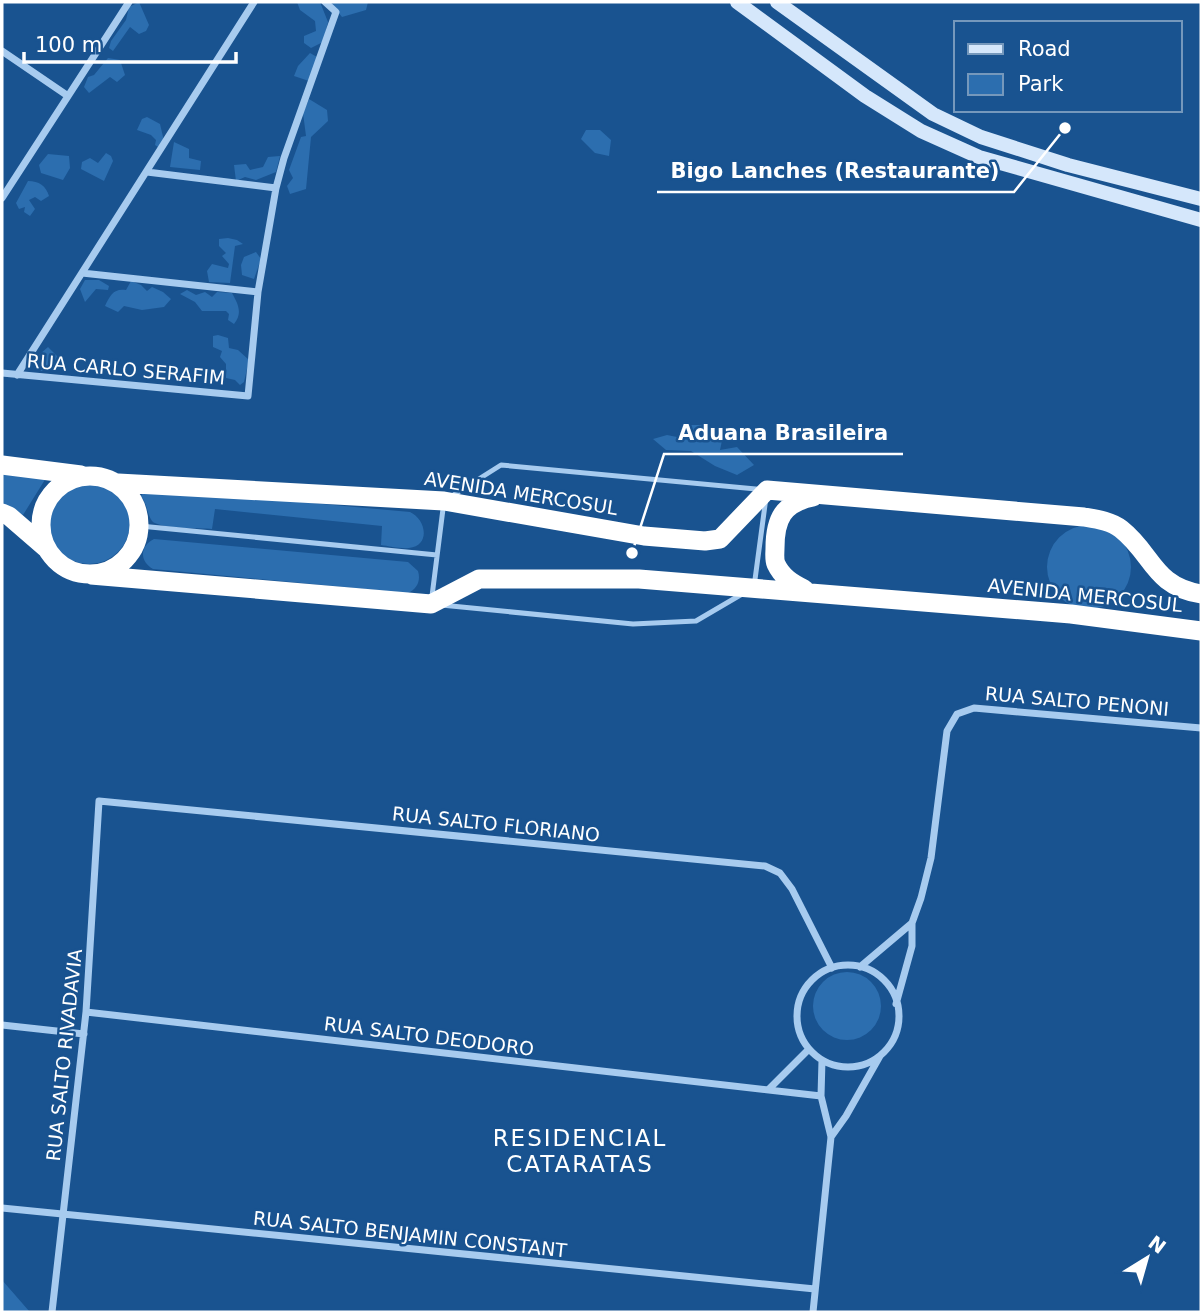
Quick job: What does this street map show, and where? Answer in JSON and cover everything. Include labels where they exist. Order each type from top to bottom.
[{"type":"highway","name":"AVENIDA MERCOSUL","points":[[2,465],[100,476],[118,483],[444,500],[644,536],[705,541],[720,539],[767,490],[1102,520],[1121,528],[1156,571],[1173,585],[1201,594]]},
{"type":"highway","points":[[46,548],[41,534],[41,516],[53,490],[69,479],[82,475]]},
{"type":"highway","points":[[90,575],[111,570],[125,561],[135,547],[140,527],[134,503],[118,483]]},
{"type":"highway","points":[[809,592],[787,580],[775,562],[776,524],[786,508],[799,499],[824,495]]},
{"type":"highway","points":[[2,513],[9,516],[71,571],[90,575],[431,604]]},
{"type":"highway","name":"AVENIDA MERCOSUL","points":[[431,604],[479,579],[639,579],[1071,614],[1201,631]]},
{"type":"main road","points":[[737,2],[865,96],[921,131],[979,157],[1201,220]]},
{"type":"main road","points":[[777,2],[933,114],[981,137],[1068,164],[1201,199]]},
{"type":"main road","points":[[1057,181],[1068,164]]},
{"type":"street","points":[[2,198],[5,186],[129,2]]},
{"type":"street","points":[[17,375],[254,2]]},
{"type":"street","points":[[82,273],[258,292],[276,188],[284,158],[336,12],[325,2]]},
{"type":"street","points":[[2,51],[68,96]]},
{"type":"street","points":[[147,172],[276,188]]},
{"type":"street","name":"RUA CARLO SERAFIM","points":[[2,373],[248,396],[258,292]]},
{"type":"street","name":"RUA SALTO PENONI","points":[[896,1004],[912,946],[912,923],[932,858],[947,731],[957,714],[974,708],[1201,728]]},
{"type":"street","name":"RUA SALTO FLORIANO","points":[[99,801],[765,866],[780,873],[792,889],[832,968]]},
{"type":"street","name":"RUA SALTO RIVADAVIA","points":[[52,1312],[84,1034],[99,801]]},
{"type":"street","points":[[860,967],[912,923]]},
{"type":"street","points":[[831,1137],[880,1056],[891,1044],[897,1028],[898,1012],[894,996],[884,981],[873,972],[846,966],[832,968],[817,976],[806,988],[799,1002],[797,1019],[800,1035],[809,1049],[834,1066],[848,1068],[865,1065],[880,1056]]},
{"type":"street","name":"RUA SALTO DEODORO","points":[[86,1012],[821,1096]]},
{"type":"street","points":[[2,1024],[84,1034]]},
{"type":"street","points":[[769,1089],[809,1049]]},
{"type":"street","points":[[813,1312],[831,1137],[821,1096],[822,1060]]},
{"type":"street","name":"RUA SALTO BENJAMIN CONSTANT","points":[[2,1208],[815,1289]]},
{"type":"lane","points":[[501,465],[767,490],[754,587],[696,621],[633,624],[431,604],[444,500],[501,465]]},
{"type":"lane","points":[[140,527],[437,555]]},
{"type":"green space","points":[[139,2],[149,25],[146,31],[139,34],[130,27],[113,51],[109,48],[111,41],[126,20],[129,7]]},
{"type":"green space","points":[[297,2],[320,2],[328,22],[323,42],[311,48],[304,43],[304,36],[316,31],[315,21],[300,10]]},
{"type":"green space","points":[[330,2],[368,2],[366,10],[342,17]]},
{"type":"green space","points":[[310,53],[317,57],[309,81],[294,76],[298,66]]},
{"type":"green space","points":[[108,58],[120,60],[125,75],[117,82],[110,77],[89,93],[84,87],[88,77],[94,75]]},
{"type":"green space","points":[[309,99],[327,110],[328,121],[311,137],[306,189],[290,194],[287,186],[293,178],[289,170],[301,137],[306,136],[303,113]]},
{"type":"green space","points":[[147,117],[160,124],[164,141],[158,147],[151,135],[137,130],[142,119]]},
{"type":"green space","points":[[586,130],[600,130],[611,140],[609,156],[595,153],[581,139]]},
{"type":"green space","points":[[174,142],[189,149],[189,158],[201,161],[200,170],[170,167]]},
{"type":"green space","points":[[106,153],[113,161],[104,181],[81,169],[82,162],[90,158],[98,163]]},
{"type":"green space","points":[[48,154],[69,156],[70,168],[63,180],[41,173],[39,165]]},
{"type":"green space","points":[[280,156],[276,172],[256,180],[245,177],[236,181],[234,165],[246,164],[250,170],[263,167],[268,157]]},
{"type":"green space","points":[[28,181],[42,185],[49,196],[41,201],[35,197],[29,200],[35,209],[30,216],[24,212],[25,207],[19,209],[16,203]]},
{"type":"green space","points":[[228,238],[243,244],[235,246],[230,283],[209,282],[207,271],[212,264],[228,268],[229,264],[222,256],[226,253],[219,246],[219,239]]},
{"type":"green space","points":[[256,252],[261,259],[254,279],[242,275],[241,265],[244,257]]},
{"type":"green space","points":[[85,280],[99,280],[109,286],[108,290],[96,289],[85,302],[80,289]]},
{"type":"green space","points":[[131,281],[147,291],[152,287],[171,299],[164,307],[142,310],[124,306],[118,312],[105,306],[113,293],[126,290]]},
{"type":"green space","points":[[187,290],[196,295],[205,292],[212,297],[217,292],[232,293],[239,308],[237,320],[234,324],[228,320],[229,314],[226,311],[202,311],[195,302],[180,294]]},
{"type":"green space","points":[[213,336],[228,338],[229,348],[238,350],[249,360],[244,382],[240,385],[235,380],[226,378],[226,364],[220,357],[222,351],[213,347]]},
{"type":"green space","points":[[48,347],[62,361],[54,371],[41,371],[32,361]]},
{"type":"green space","points":[[685,425],[704,425],[724,431],[720,450],[737,447],[754,465],[737,475],[715,466],[691,451],[666,450],[653,439],[667,435],[682,438]]},
{"type":"green space","points":[[2,471],[46,478],[23,515],[2,503]]},
{"type":"green space","points":[[81,482],[97,482],[112,489],[123,500],[130,515],[127,539],[118,552],[97,564],[81,564],[66,557],[55,546],[48,531],[48,515],[55,500],[66,489]]},
{"type":"green space","points":[[147,488],[410,512],[423,526],[423,538],[416,546],[398,548],[381,545],[382,526],[215,509],[212,529],[156,524],[152,521],[141,496]]},
{"type":"green space","points":[[1089,525],[1112,532],[1124,544],[1131,567],[1124,590],[1112,602],[1089,609],[1066,602],[1054,590],[1047,567],[1054,544],[1066,532]]},
{"type":"green space","points":[[154,539],[408,562],[418,571],[419,581],[408,593],[153,569],[145,562],[143,554],[146,546]]},
{"type":"green space","points":[[840,972],[854,972],[866,977],[876,987],[881,1006],[876,1025],[866,1035],[854,1040],[840,1040],[828,1035],[818,1025],[813,1013],[813,999],[818,987],[828,977]]},
{"type":"green space","points":[[2,1280],[29,1311],[29,1312],[2,1312]]},
{"type":"place","name":"Bigo Lanches (Restaurante)","points":[[1065,128]]},
{"type":"place","name":"Aduana Brasileira","points":[[632,553]]},
{"type":"district","name":"RESIDENCIAL CATARATAS","points":[[580,1151]]}]
